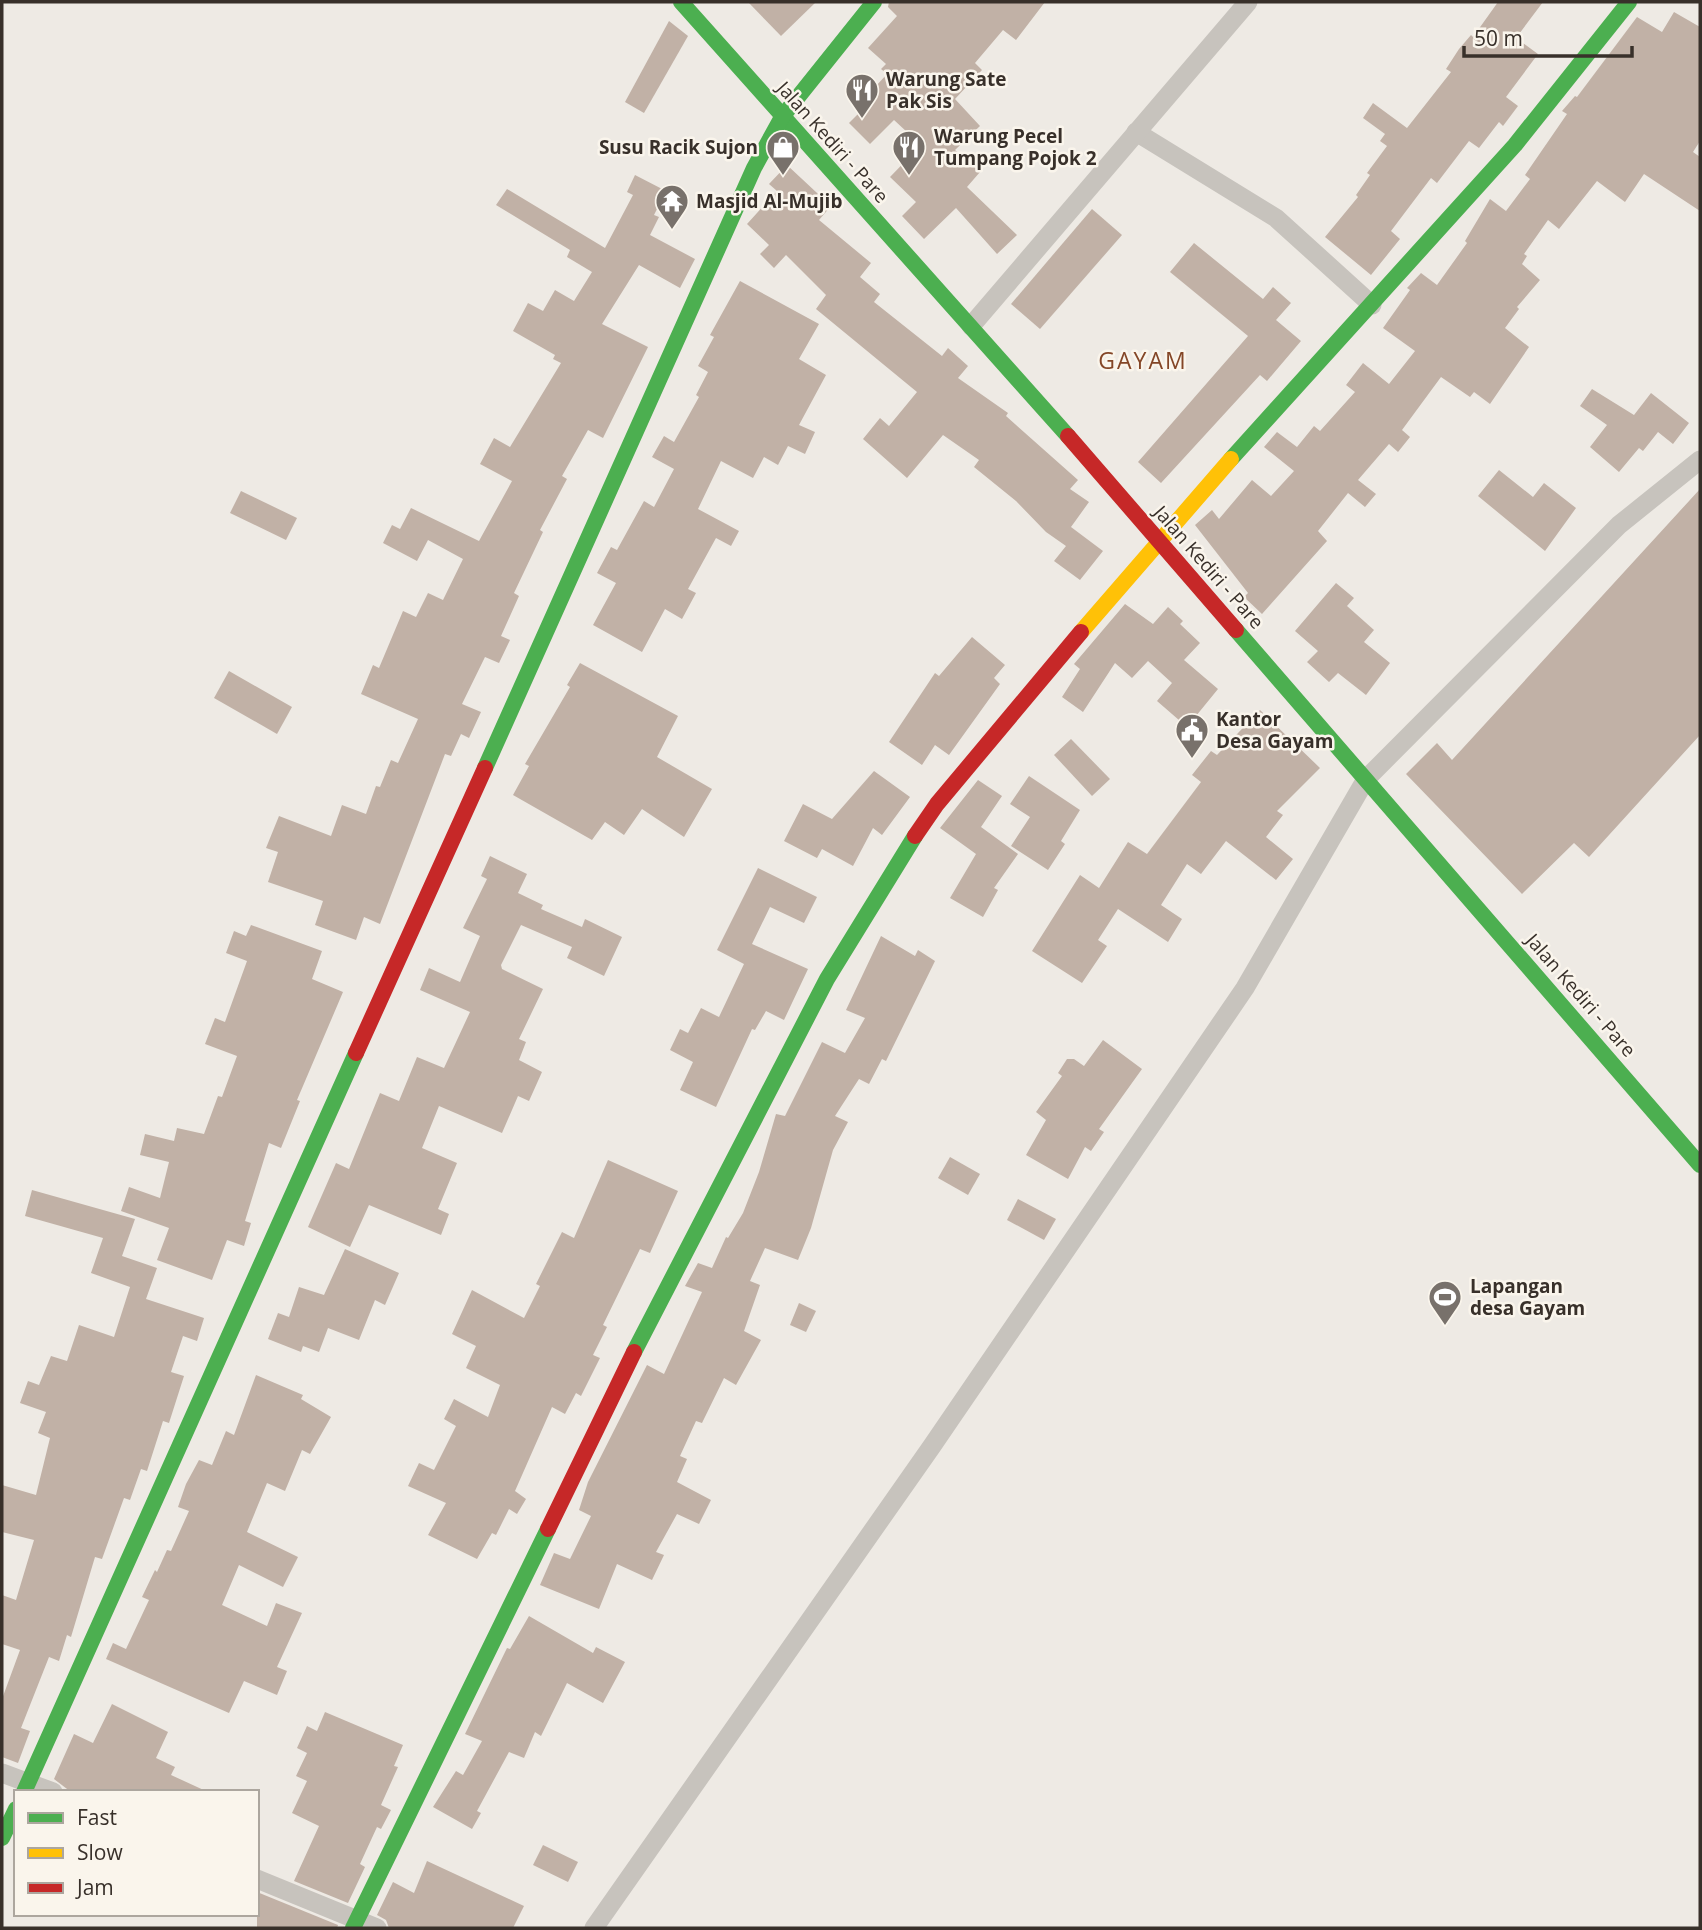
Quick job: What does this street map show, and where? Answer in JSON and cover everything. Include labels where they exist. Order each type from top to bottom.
[{"type":"street","name":"Jalan Kediri - Pare","points":[[681,2],[971,326],[1700,1165]]},
{"type":"street","points":[[2,1773],[26,1787],[754,168],[782,117],[874,2]]},
{"type":"street","points":[[971,326],[1248,2]]},
{"type":"street","points":[[355,1924],[650,1320],[827,979],[892,869],[937,804],[1158,540],[1515,145],[1629,2]]},
{"type":"street","points":[[1136,132],[1276,218],[1372,305]]},
{"type":"street","points":[[594,1928],[932,1446],[1245,988],[1366,779],[1619,525],[1700,460]]},
{"type":"street","points":[[2,1839],[14,1813]]},
{"type":"street","points":[[259,1880],[355,1924],[377,1928]]},
{"type":"building","points":[[748,2],[816,2],[781,36]]},
{"type":"building","points":[[889,2],[1045,2],[1016,40],[1003,30],[975,63],[982,70],[955,99],[980,126],[955,150],[980,172],[967,187],[1017,235],[997,254],[956,208],[924,239],[902,216],[916,202],[890,177],[921,145],[894,120],[870,144],[849,123],[870,102],[865,98],[887,74],[881,69],[886,64],[868,48],[897,16],[888,7]]},
{"type":"building","points":[[1498,2],[1543,2],[1516,38],[1538,54],[1506,97],[1518,106],[1503,126],[1499,122],[1479,148],[1469,141],[1437,183],[1431,178],[1391,231],[1400,239],[1371,275],[1325,237],[1358,197],[1356,195],[1370,175],[1367,173],[1387,146],[1380,141],[1385,134],[1363,118],[1373,103],[1407,128],[1451,72],[1446,69],[1459,49],[1471,35],[1473,37]]},
{"type":"building","points":[[1674,12],[1700,27],[1700,141],[1693,152],[1700,157],[1700,211],[1644,174],[1625,202],[1597,181],[1559,229],[1548,220],[1524,254],[1527,256],[1522,264],[1540,280],[1517,307],[1519,309],[1505,328],[1529,347],[1490,404],[1474,392],[1470,397],[1441,377],[1402,430],[1410,437],[1398,452],[1389,444],[1358,480],[1376,494],[1365,507],[1348,493],[1318,531],[1327,541],[1262,614],[1244,597],[1248,593],[1195,525],[1212,510],[1219,519],[1252,480],[1271,496],[1294,471],[1264,447],[1277,432],[1297,447],[1314,426],[1320,431],[1355,392],[1346,385],[1363,363],[1389,384],[1415,351],[1383,328],[1410,290],[1407,288],[1421,273],[1437,285],[1467,243],[1465,241],[1490,199],[1506,211],[1530,179],[1525,175],[1567,114],[1562,111],[1577,97],[1637,17],[1662,32]]},
{"type":"building","points":[[669,21],[688,36],[644,113],[625,102]]},
{"type":"building","points":[[787,165],[831,206],[819,220],[871,263],[860,277],[880,294],[874,302],[942,356],[948,348],[968,366],[958,378],[1008,413],[1006,416],[1078,480],[1070,489],[1089,502],[1071,527],[1103,551],[1080,580],[1054,561],[1066,546],[1046,532],[1016,501],[974,467],[979,460],[943,435],[907,478],[863,439],[880,418],[889,426],[917,392],[816,309],[826,295],[786,255],[774,268],[760,254],[769,245],[747,224],[777,191],[769,184]]},
{"type":"building","points":[[635,175],[666,191],[654,215],[659,217],[650,235],[695,259],[680,288],[639,265],[602,324],[648,347],[603,438],[588,430],[562,476],[567,479],[540,530],[543,532],[514,593],[519,596],[501,636],[510,640],[499,663],[485,657],[462,704],[481,712],[469,738],[461,734],[451,756],[445,754],[380,924],[364,917],[356,940],[315,925],[323,901],[268,882],[278,852],[266,848],[279,816],[331,836],[342,805],[366,814],[376,786],[380,787],[391,760],[398,763],[418,719],[361,694],[373,665],[379,668],[403,611],[416,617],[428,593],[443,600],[463,559],[428,540],[417,561],[383,543],[392,525],[400,529],[411,508],[479,541],[512,481],[480,464],[494,438],[510,447],[561,363],[553,359],[555,355],[513,331],[528,303],[543,311],[555,290],[574,301],[592,272],[567,257],[570,250],[496,205],[507,189],[605,248],[633,195],[627,192]]},
{"type":"building","points":[[1092,209],[1122,235],[1040,329],[1011,304]]},
{"type":"building","points":[[1194,243],[1263,299],[1273,287],[1291,303],[1276,320],[1301,341],[1267,381],[1260,375],[1161,483],[1138,462],[1248,336],[1170,272]]},
{"type":"building","points":[[740,281],[819,324],[799,359],[826,375],[799,425],[815,432],[805,454],[788,446],[778,465],[764,457],[753,478],[721,461],[698,509],[739,531],[731,546],[716,538],[688,589],[696,593],[682,619],[665,609],[642,652],[593,625],[616,583],[597,573],[611,547],[617,550],[644,501],[654,507],[674,469],[652,457],[664,436],[674,442],[699,397],[696,395],[708,372],[698,366],[714,337],[710,335]]},
{"type":"building","points":[[1592,389],[1634,415],[1651,393],[1689,423],[1673,444],[1658,432],[1643,451],[1639,448],[1619,472],[1590,447],[1607,425],[1580,406]]},
{"type":"building","points":[[1499,470],[1533,497],[1544,483],[1576,508],[1545,551],[1478,496]]},
{"type":"building","points":[[1700,489],[1700,735],[1589,857],[1574,843],[1522,894],[1406,774],[1437,743],[1452,760]]},
{"type":"building","points":[[241,491],[297,518],[286,540],[230,513]]},
{"type":"building","points":[[1336,583],[1354,598],[1347,606],[1374,630],[1364,642],[1390,663],[1366,695],[1338,673],[1329,682],[1307,662],[1318,651],[1295,631]]},
{"type":"building","points":[[1125,604],[1153,624],[1168,607],[1183,621],[1180,624],[1200,643],[1184,660],[1218,689],[1187,727],[1157,701],[1172,683],[1148,661],[1132,678],[1115,663],[1083,712],[1062,697],[1080,669],[1074,664]]},
{"type":"building","points":[[972,637],[1005,665],[994,678],[1000,684],[949,755],[935,745],[922,765],[889,742],[935,673],[939,676]]},
{"type":"building","points":[[580,663],[678,716],[657,757],[712,789],[684,837],[642,809],[624,835],[605,822],[592,840],[513,795],[529,766],[525,764],[570,687],[567,685]]},
{"type":"building","points":[[229,671],[292,707],[277,734],[214,698]]},
{"type":"building","points":[[1260,710],[1320,768],[1277,811],[1283,815],[1266,837],[1293,859],[1276,880],[1226,841],[1201,874],[1187,864],[1161,905],[1182,919],[1168,942],[1118,909],[1098,940],[1107,946],[1082,983],[1032,951],[1080,875],[1099,888],[1128,842],[1147,854],[1201,782],[1192,775],[1211,751],[1217,755]]},
{"type":"building","points":[[1071,739],[1110,779],[1092,796],[1054,755]]},
{"type":"building","points":[[874,771],[910,797],[882,835],[873,828],[853,866],[822,849],[817,858],[784,841],[803,804],[832,819]]},
{"type":"building","points":[[1029,776],[1080,810],[1061,841],[1065,844],[1048,870],[1011,846],[1030,817],[1010,804]]},
{"type":"building","points":[[978,780],[1002,796],[981,827],[1018,854],[994,888],[998,890],[983,917],[950,898],[976,854],[940,828]]},
{"type":"building","points":[[490,856],[527,874],[518,893],[543,905],[541,909],[582,927],[585,919],[622,937],[604,976],[567,958],[572,947],[521,925],[501,965],[502,969],[543,989],[519,1039],[526,1042],[519,1060],[542,1072],[529,1101],[518,1096],[502,1133],[439,1106],[422,1148],[457,1163],[438,1209],[449,1214],[441,1235],[369,1205],[350,1247],[308,1227],[336,1163],[349,1169],[380,1093],[399,1101],[417,1057],[444,1068],[470,1012],[420,990],[429,968],[460,982],[480,936],[463,928],[487,879],[481,876]]},
{"type":"building","points":[[758,868],[817,897],[804,923],[770,907],[752,944],[808,969],[784,1020],[766,1011],[755,1030],[752,1029],[716,1107],[680,1090],[693,1062],[670,1050],[680,1029],[688,1033],[701,1008],[719,1017],[744,964],[717,950]]},
{"type":"building","points":[[251,925],[322,951],[312,979],[343,992],[297,1100],[300,1101],[281,1148],[269,1143],[245,1221],[251,1223],[244,1246],[227,1240],[212,1280],[157,1260],[169,1228],[121,1211],[129,1187],[160,1198],[169,1162],[140,1155],[145,1134],[174,1141],[177,1128],[204,1134],[218,1096],[222,1097],[237,1056],[205,1044],[215,1018],[225,1022],[247,961],[226,953],[234,931],[246,936]]},
{"type":"building","points":[[881,936],[915,956],[918,950],[935,961],[886,1061],[882,1059],[869,1084],[859,1079],[835,1116],[848,1122],[833,1150],[811,1228],[798,1260],[765,1248],[750,1281],[760,1285],[744,1331],[761,1340],[736,1385],[724,1378],[702,1423],[696,1421],[680,1456],[687,1459],[677,1482],[711,1500],[699,1524],[677,1514],[656,1552],[664,1555],[652,1580],[617,1564],[599,1609],[540,1585],[554,1553],[570,1559],[591,1516],[579,1510],[588,1482],[647,1365],[664,1374],[702,1292],[685,1286],[698,1263],[712,1268],[726,1237],[728,1238],[743,1213],[759,1172],[776,1114],[785,1116],[822,1042],[845,1053],[865,1018],[846,1010]]},
{"type":"building","points":[[1103,1040],[1142,1069],[1099,1129],[1104,1132],[1091,1151],[1085,1147],[1068,1179],[1026,1155],[1046,1120],[1036,1112],[1062,1076],[1058,1073],[1067,1059],[1074,1059],[1084,1066]]},
{"type":"building","points":[[950,1157],[980,1174],[968,1195],[938,1178]]},
{"type":"building","points":[[608,1160],[678,1191],[650,1253],[640,1249],[603,1325],[607,1327],[593,1355],[600,1358],[581,1396],[576,1393],[565,1414],[552,1407],[515,1491],[526,1499],[517,1514],[509,1509],[496,1535],[492,1533],[477,1559],[428,1535],[446,1503],[408,1486],[419,1463],[434,1470],[456,1426],[444,1419],[454,1399],[488,1417],[500,1385],[466,1368],[476,1346],[452,1334],[472,1290],[524,1318],[540,1286],[536,1284],[562,1232],[574,1238]]},
{"type":"building","points":[[32,1190],[135,1219],[122,1256],[157,1268],[146,1299],[204,1318],[197,1341],[183,1336],[171,1372],[184,1376],[169,1423],[163,1421],[147,1471],[141,1469],[130,1500],[124,1498],[102,1559],[95,1557],[71,1637],[67,1635],[59,1661],[49,1657],[21,1728],[30,1731],[18,1763],[2,1757],[2,1699],[20,1650],[2,1644],[2,1595],[16,1600],[34,1540],[2,1532],[2,1485],[36,1495],[50,1438],[38,1433],[46,1412],[20,1403],[28,1381],[39,1385],[51,1356],[67,1361],[79,1325],[114,1337],[130,1287],[91,1273],[103,1238],[25,1216]]},
{"type":"building","points":[[1018,1199],[1056,1219],[1044,1240],[1007,1220]]},
{"type":"building","points":[[345,1249],[399,1273],[385,1305],[375,1300],[359,1340],[328,1328],[319,1352],[303,1346],[301,1352],[268,1339],[278,1313],[289,1317],[299,1287],[324,1295]]},
{"type":"building","points":[[799,1303],[816,1311],[806,1332],[790,1325]]},
{"type":"building","points":[[256,1375],[303,1395],[301,1399],[331,1417],[310,1454],[302,1450],[285,1491],[267,1483],[247,1532],[298,1557],[283,1587],[239,1565],[222,1605],[267,1626],[276,1603],[302,1613],[277,1667],[287,1671],[277,1695],[244,1681],[229,1713],[106,1659],[113,1643],[126,1649],[149,1600],[142,1597],[167,1550],[171,1551],[189,1511],[178,1507],[186,1484],[199,1460],[212,1465],[226,1431],[234,1435]]},
{"type":"building","points":[[529,1616],[593,1653],[596,1647],[625,1662],[603,1703],[567,1683],[541,1736],[535,1732],[524,1758],[509,1752],[477,1811],[481,1813],[472,1829],[433,1807],[456,1771],[463,1775],[482,1741],[465,1734],[507,1648],[510,1649]]},
{"type":"building","points":[[112,1704],[168,1732],[156,1758],[175,1767],[171,1775],[204,1790],[68,1790],[54,1779],[74,1734],[93,1743]]},
{"type":"building","points":[[325,1712],[403,1745],[394,1766],[398,1767],[381,1805],[391,1810],[381,1829],[377,1827],[360,1864],[365,1867],[348,1903],[294,1881],[319,1826],[292,1813],[307,1781],[296,1776],[307,1753],[297,1748],[307,1726],[317,1731]]},
{"type":"building","points":[[543,1845],[578,1862],[568,1882],[533,1865]]},
{"type":"building","points":[[427,1861],[524,1906],[513,1928],[389,1928],[386,1920],[377,1915],[393,1882],[414,1893]]},
{"type":"building","points":[[259,1893],[338,1925],[337,1928],[257,1928]]},
{"type":"traffic: fast","points":[[681,2],[1068,436]]},
{"type":"traffic: fast","points":[[485,768],[754,168],[782,117],[874,2]]},
{"type":"traffic: fast","points":[[1231,459],[1515,145],[1629,2]]},
{"type":"traffic: fast","points":[[1236,630],[1700,1165]]},
{"type":"traffic: fast","points":[[634,1352],[827,979],[915,836]]},
{"type":"traffic: fast","points":[[25,1790],[356,1053]]},
{"type":"traffic: fast","points":[[353,1928],[548,1529]]},
{"type":"traffic: fast","points":[[2,1838],[14,1813]]},
{"type":"traffic: slow","points":[[1081,632],[1231,459]]},
{"type":"traffic: jam","points":[[1068,436],[1236,630]]},
{"type":"traffic: jam","points":[[915,836],[937,804],[1081,632]]},
{"type":"traffic: jam","points":[[356,1053],[485,768]]},
{"type":"traffic: jam","points":[[548,1529],[634,1352]]},
{"type":"place","name":"Warung Sate Pak Sis","points":[[862,120]]},
{"type":"place","name":"Susu Racik Sujon","points":[[783,177]]},
{"type":"place","name":"Warung Pecel Tumpang Pojok 2","points":[[909,177]]},
{"type":"place","name":"Masjid Al-Mujib","points":[[672,231]]},
{"type":"place","name":"Kantor Desa Gayam","points":[[1192,760]]},
{"type":"place","name":"Lapangan desa Gayam","points":[[1445,1327]]},
{"type":"district","name":"GAYAM","points":[[1143,360]]}]
